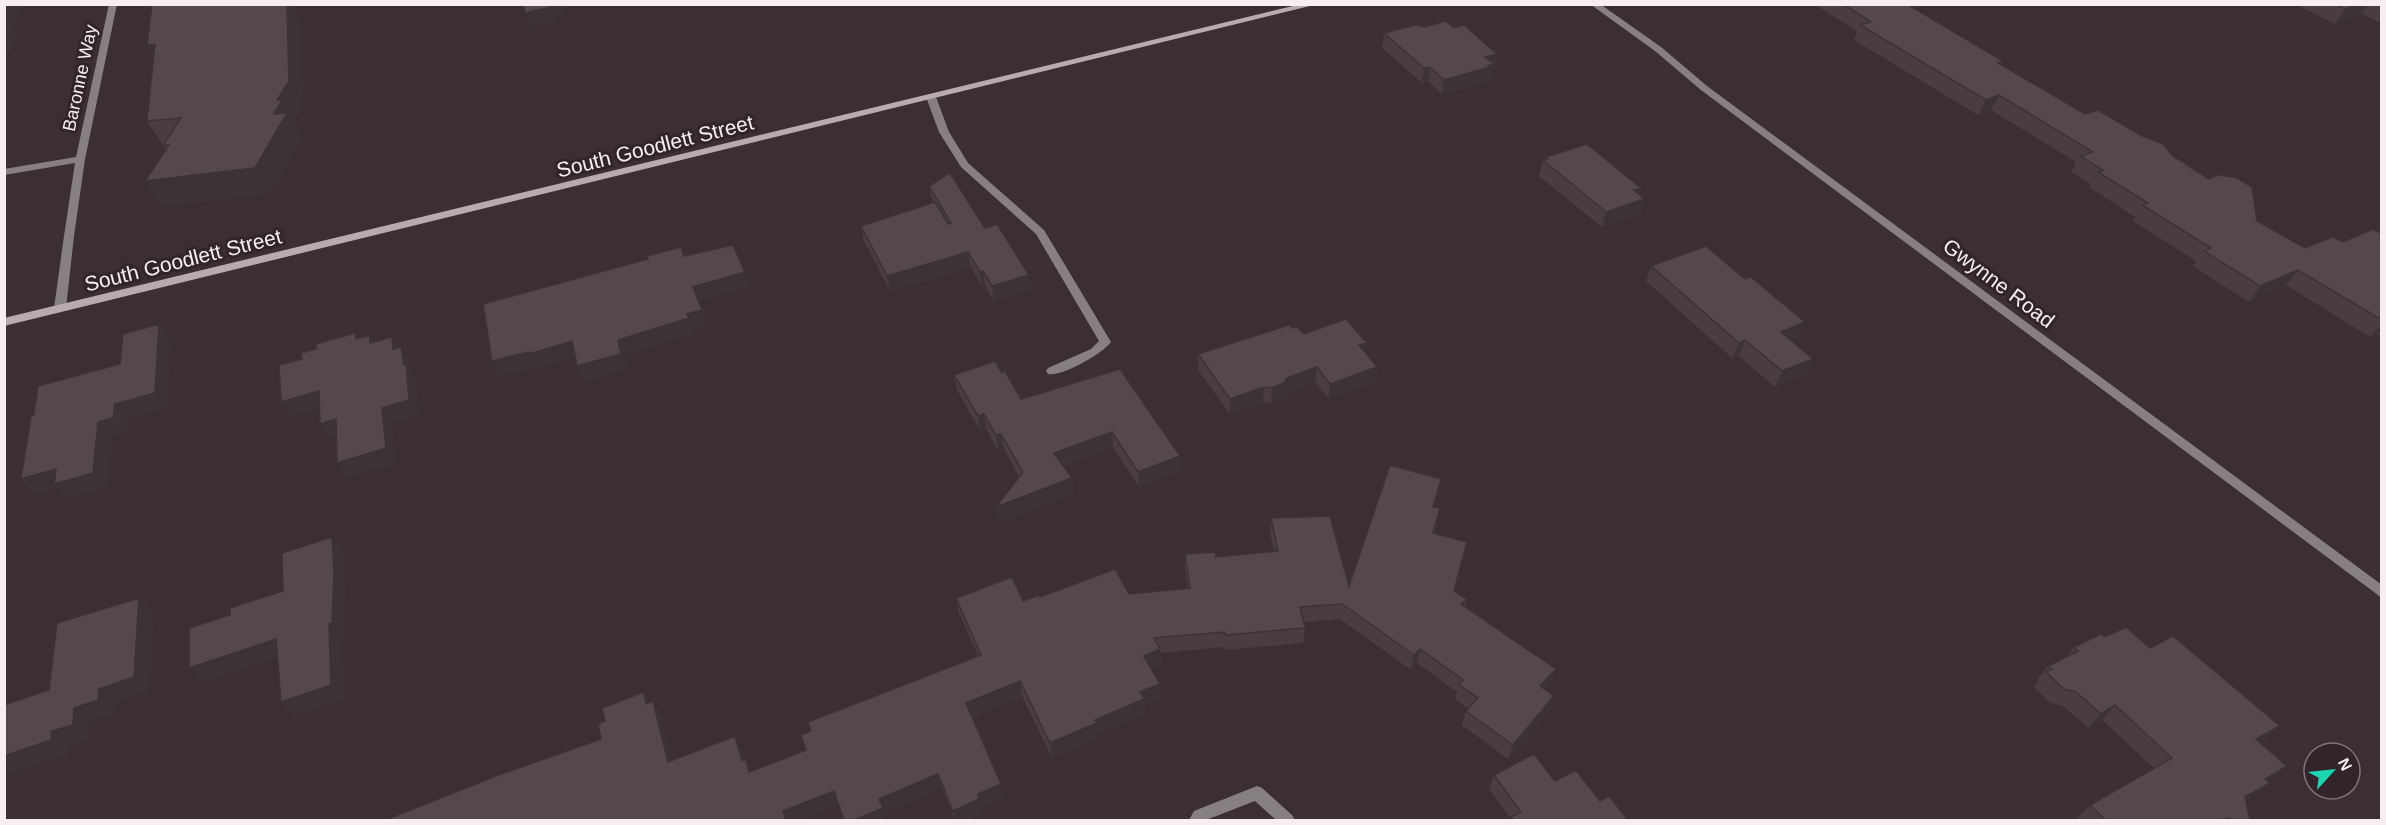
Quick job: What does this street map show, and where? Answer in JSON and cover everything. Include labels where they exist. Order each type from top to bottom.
[{"type":"main road","name":"South Goodlett Street","points":[[4,322],[1314,4]]},
{"type":"street","name":"Baronne Way","points":[[60,308],[80,159],[113,4]]},
{"type":"street","name":"Gwynne Road","points":[[1594,4],[1658,49],[1704,88],[2382,593]]},
{"type":"street","points":[[931,97],[944,132],[964,165],[1040,232],[1105,342],[1095,352],[1052,371]]},
{"type":"street","points":[[4,172],[80,159]]},
{"type":"street","points":[[1197,820],[1199,816],[1257,793],[1287,820]]},
{"type":"building","points":[[152,4],[287,4],[289,81],[277,100],[282,100],[274,114],[287,113],[255,168],[145,181],[169,145],[163,145],[181,118],[147,121],[155,44],[147,45]]},
{"type":"building","points":[[523,4],[551,4],[547,8],[525,13]]},
{"type":"building","points":[[1843,4],[1907,4],[2003,61],[1998,63],[2085,114],[2098,110],[2142,136],[2163,144],[2173,156],[2209,179],[2218,175],[2237,178],[2252,187],[2257,221],[2305,248],[2333,237],[2343,242],[2373,229],[2382,234],[2382,320],[2298,270],[2260,286],[2204,251],[2211,248],[2142,205],[2148,203],[2098,172],[2103,170],[2080,156],[2093,152],[1999,95],[1986,100],[1860,25],[1871,22]]},
{"type":"building","points":[[2335,4],[2358,4],[2345,9]]},
{"type":"building","points":[[1446,21],[1454,28],[1464,25],[1497,54],[1485,57],[1494,64],[1444,80],[1430,67],[1424,68],[1384,33],[1416,25],[1425,27]]},
{"type":"building","points":[[1587,144],[1641,188],[1634,190],[1644,199],[1606,212],[1543,160]]},
{"type":"building","points":[[950,173],[985,228],[997,224],[1029,275],[992,286],[968,252],[887,276],[861,226],[935,202],[948,224],[951,223],[929,186]]},
{"type":"building","points":[[733,245],[745,272],[693,287],[702,310],[687,314],[689,318],[618,340],[621,354],[577,366],[572,341],[529,354],[528,352],[492,361],[483,304],[648,259],[647,256],[681,247],[684,256]]},
{"type":"building","points":[[1706,246],[1745,279],[1751,277],[1805,322],[1781,332],[1813,359],[1782,371],[1745,340],[1739,343],[1651,266]]},
{"type":"building","points":[[1346,319],[1367,343],[1359,345],[1377,367],[1330,384],[1317,367],[1287,378],[1284,383],[1272,388],[1264,387],[1230,399],[1198,354],[1289,325],[1292,328],[1297,327],[1304,334]]},
{"type":"building","points":[[159,324],[155,393],[115,404],[113,418],[98,422],[93,473],[54,484],[56,469],[21,479],[38,386],[120,364],[123,334]]},
{"type":"building","points":[[355,333],[356,339],[370,335],[370,343],[392,337],[393,349],[401,347],[404,365],[406,364],[409,400],[382,408],[386,448],[337,463],[336,419],[320,424],[319,391],[281,402],[279,365],[302,359],[301,353],[316,349],[316,344]]},
{"type":"building","points":[[995,361],[1002,373],[1005,371],[1021,399],[1120,369],[1180,456],[1138,472],[1112,432],[1054,453],[1072,478],[996,507],[1023,472],[1001,434],[996,435],[984,414],[978,416],[954,375]]},
{"type":"building","points":[[1390,465],[1441,479],[1433,507],[1440,508],[1433,533],[1467,542],[1454,591],[1467,599],[1461,604],[1556,669],[1540,686],[1554,696],[1513,745],[1466,711],[1478,698],[1459,685],[1463,680],[1420,649],[1414,655],[1342,604],[1300,607],[1305,628],[1154,638],[1160,649],[1144,656],[1160,684],[1140,692],[1144,699],[1095,720],[1097,723],[1050,743],[1020,681],[966,703],[1001,784],[978,794],[979,799],[953,811],[938,774],[879,799],[883,808],[854,820],[844,820],[834,791],[783,811],[786,820],[390,820],[390,818],[496,776],[601,739],[598,724],[605,721],[602,708],[644,692],[646,704],[653,701],[668,762],[735,736],[742,761],[746,759],[749,772],[806,750],[801,735],[811,731],[808,722],[981,655],[956,598],[1012,577],[1023,601],[1039,595],[1040,597],[1115,569],[1129,594],[1190,588],[1185,554],[1215,552],[1216,557],[1278,551],[1271,518],[1330,516],[1349,586]]},
{"type":"building","points":[[332,537],[334,572],[332,623],[329,624],[331,685],[281,702],[276,639],[189,668],[189,628],[230,615],[230,608],[283,591],[282,553]]},
{"type":"building","points":[[139,598],[134,677],[99,689],[98,700],[74,708],[73,725],[52,731],[51,740],[4,756],[4,705],[49,690],[57,623]]},
{"type":"building","points":[[2126,627],[2150,648],[2173,636],[2280,726],[2256,739],[2287,766],[2265,779],[2270,783],[2245,797],[2250,820],[2227,818],[2221,820],[2106,820],[2090,805],[2172,758],[2115,705],[2101,714],[2076,692],[2064,689],[2046,672],[2052,669],[2048,666],[2078,651],[2074,647],[2101,634],[2105,637]]},
{"type":"building","points":[[1534,754],[1555,781],[1576,770],[1600,801],[1609,796],[1628,820],[1514,820],[1511,817],[1521,812],[1494,775]]}]
